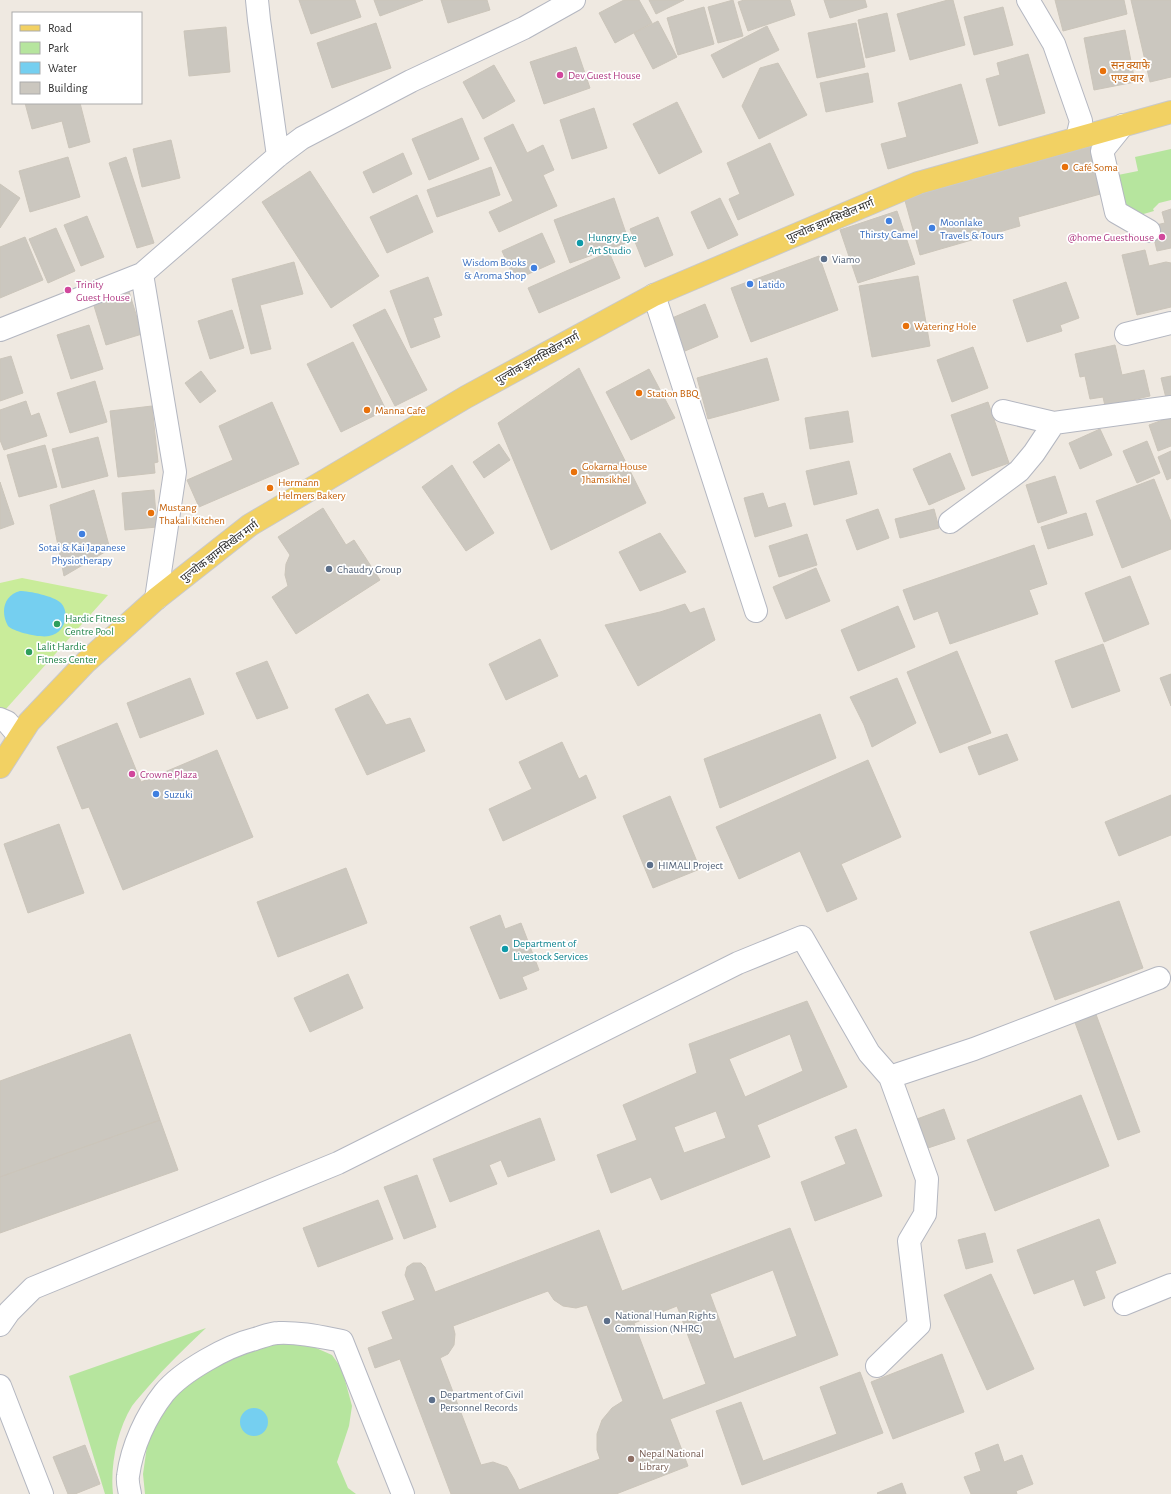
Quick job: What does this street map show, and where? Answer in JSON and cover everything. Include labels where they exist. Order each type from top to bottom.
[{"type":"main road","name":"पुल्चोक झामसिखेल मार्ग","points":[[0,768],[29,722],[86,662],[156,599],[250,525],[466,397],[654,295],[918,183],[1171,112]]},
{"type":"street","points":[[257,0],[278,156]]},
{"type":"street","points":[[0,330],[142,274],[278,156],[302,138],[411,81],[524,28],[574,0]]},
{"type":"street","points":[[1028,0],[1054,44],[1081,121],[1077,138]]},
{"type":"street","points":[[1123,125],[1102,151],[1116,212],[1149,231]]},
{"type":"street","points":[[142,274],[175,472],[156,599]]},
{"type":"street","points":[[654,295],[756,611]]},
{"type":"street","points":[[1126,334],[1171,323]]},
{"type":"street","points":[[1003,411],[1054,423],[1171,407]]},
{"type":"street","points":[[950,522],[1020,471],[1054,423]]},
{"type":"street","points":[[0,719],[7,722],[19,736]]},
{"type":"street","points":[[0,1325],[9,1312],[33,1288],[338,1163],[738,964],[802,937],[869,1053],[890,1077],[927,1179],[925,1214],[909,1241],[919,1325],[877,1366]]},
{"type":"street","points":[[890,1077],[974,1049],[1158,978]]},
{"type":"street","points":[[1124,1304],[1171,1285]]},
{"type":"street","points":[[130,1494],[128,1477],[136,1446],[148,1416],[165,1392],[185,1375],[213,1355],[244,1341],[277,1333],[308,1334],[342,1341],[403,1494]]},
{"type":"street","points":[[0,1386],[42,1494]]},
{"type":"green space","points":[[1171,149],[1171,200],[1159,203],[1153,209],[1154,211],[1140,215],[1126,209],[1118,175],[1138,171],[1135,157]]},
{"type":"green space","name":"Lalit Hardic Fitness Center","points":[[22,578],[108,595],[5,710],[0,708],[0,583]]},
{"type":"green space","points":[[206,1328],[162,1372],[132,1406],[122,1426],[116,1448],[112,1483],[113,1494],[105,1494],[69,1376]]},
{"type":"green space","points":[[278,1343],[307,1344],[332,1355],[342,1369],[352,1406],[349,1426],[337,1462],[348,1488],[356,1494],[145,1494],[143,1474],[147,1446],[157,1420],[172,1398],[218,1364],[247,1351]]},
{"type":"water","points":[[20,591],[47,596],[58,600],[61,603],[64,607],[66,618],[59,632],[49,636],[40,636],[21,632],[8,626],[4,615],[5,605],[10,596]]},
{"type":"water","points":[[254,1408],[264,1412],[268,1422],[264,1432],[254,1436],[244,1432],[240,1422],[244,1412]]},
{"type":"building","points":[[299,0],[355,0],[361,17],[311,34]]},
{"type":"building","points":[[374,0],[423,0],[380,16]]},
{"type":"building","points":[[441,0],[487,0],[490,10],[448,23]]},
{"type":"building","points":[[624,0],[639,0],[652,23],[615,43],[599,13]]},
{"type":"building","points":[[649,0],[684,0],[656,14]]},
{"type":"building","points":[[733,0],[743,36],[718,43],[708,7]]},
{"type":"building","points":[[744,0],[790,0],[795,15],[748,31],[738,2]]},
{"type":"building","points":[[824,0],[865,0],[867,7],[830,18]]},
{"type":"building","points":[[948,0],[953,0],[965,45],[910,60],[897,14]]},
{"type":"building","points":[[1055,0],[1124,0],[1127,14],[1063,31]]},
{"type":"building","points":[[1131,0],[1171,0],[1171,77],[1150,82]]},
{"type":"building","points":[[704,7],[714,44],[678,55],[667,18]]},
{"type":"building","points":[[1003,7],[1013,45],[974,55],[964,17]]},
{"type":"building","points":[[887,13],[895,51],[866,58],[858,20]]},
{"type":"building","points":[[658,21],[677,57],[653,69],[634,33]]},
{"type":"building","points":[[376,23],[391,68],[332,88],[317,43]]},
{"type":"building","points":[[856,23],[865,67],[817,78],[808,33]]},
{"type":"building","points":[[767,26],[779,50],[723,78],[711,55]]},
{"type":"building","points":[[226,27],[230,72],[189,76],[184,31]]},
{"type":"building","points":[[1125,30],[1135,82],[1094,90],[1084,38]]},
{"type":"building","name":"Dev Guest House","points":[[576,47],[590,88],[544,104],[530,62]]},
{"type":"building","points":[[1028,54],[1045,113],[999,126],[986,79],[1000,75],[997,63]]},
{"type":"building","points":[[778,63],[807,115],[759,139],[742,106],[760,68]]},
{"type":"building","points":[[494,65],[515,101],[483,119],[463,82]]},
{"type":"building","points":[[868,73],[873,102],[826,112],[820,83]]},
{"type":"building","points":[[961,84],[978,143],[888,169],[881,144],[907,137],[898,103]]},
{"type":"building","points":[[677,102],[702,152],[659,174],[633,124]]},
{"type":"building","points":[[25,104],[80,104],[90,142],[69,148],[62,121],[32,129]]},
{"type":"building","points":[[594,108],[607,148],[572,159],[560,120]]},
{"type":"building","points":[[462,118],[479,159],[429,180],[412,139]]},
{"type":"building","points":[[513,124],[527,153],[543,145],[554,170],[543,175],[557,206],[499,232],[489,212],[513,201],[484,138]]},
{"type":"building","points":[[171,140],[180,178],[142,187],[133,149]]},
{"type":"building","points":[[770,143],[794,195],[738,220],[729,199],[740,194],[727,163]]},
{"type":"building","points":[[1091,144],[1104,193],[1018,217],[1020,226],[920,255],[904,197]]},
{"type":"building","points":[[403,153],[412,174],[373,193],[363,172]]},
{"type":"building","points":[[68,157],[80,197],[30,212],[19,171]]},
{"type":"building","points":[[126,157],[154,243],[137,248],[109,163]]},
{"type":"building","points":[[491,167],[500,195],[437,217],[427,190]]},
{"type":"building","points":[[310,171],[379,276],[331,308],[262,202]]},
{"type":"building","points":[[0,184],[20,198],[0,228]]},
{"type":"building","points":[[417,195],[433,232],[387,253],[370,217]]},
{"type":"building","points":[[614,198],[629,242],[570,263],[554,220]]},
{"type":"building","points":[[720,198],[738,235],[708,249],[691,212]]},
{"type":"building","name":"@home Guesthouse","points":[[1171,209],[1171,248],[1157,251],[1151,226],[1165,223],[1162,212]]},
{"type":"building","points":[[897,211],[915,264],[858,283],[840,230]]},
{"type":"building","points":[[87,216],[104,257],[81,266],[64,225]]},
{"type":"building","points":[[658,217],[673,255],[645,267],[630,229]]},
{"type":"building","points":[[56,228],[75,271],[48,283],[29,239]]},
{"type":"building","points":[[542,233],[555,262],[515,280],[502,251]]},
{"type":"building","points":[[25,237],[43,280],[0,298],[0,247]]},
{"type":"building","points":[[1145,250],[1149,266],[1166,262],[1171,263],[1171,307],[1137,315],[1122,255]]},
{"type":"building","points":[[609,252],[620,278],[539,313],[528,288]]},
{"type":"building","points":[[819,256],[838,310],[751,342],[731,288]]},
{"type":"building","points":[[294,262],[303,294],[260,305],[271,349],[251,354],[232,279]]},
{"type":"building","points":[[918,276],[930,346],[872,357],[859,286]]},
{"type":"building","points":[[428,277],[442,315],[433,318],[440,337],[411,348],[390,291]]},
{"type":"building","points":[[1066,282],[1079,318],[1060,325],[1062,331],[1027,342],[1013,300]]},
{"type":"building","points":[[127,285],[142,334],[106,345],[91,296]]},
{"type":"building","points":[[705,304],[718,337],[685,351],[672,318]]},
{"type":"building","points":[[385,309],[427,390],[395,406],[353,325]]},
{"type":"building","points":[[232,310],[244,348],[210,359],[198,321]]},
{"type":"building","points":[[89,325],[103,369],[71,379],[57,335]]},
{"type":"building","points":[[353,342],[386,410],[341,432],[307,364]]},
{"type":"building","points":[[1115,345],[1122,375],[1144,370],[1150,396],[1105,406],[1103,397],[1090,399],[1085,376],[1080,377],[1075,354]]},
{"type":"building","points":[[973,347],[988,388],[952,402],[937,360]]},
{"type":"building","points":[[11,356],[23,393],[0,401],[0,359]]},
{"type":"building","points":[[767,358],[779,400],[708,419],[697,378]]},
{"type":"building","name":"Gokarna House Jhamsikhel","points":[[579,368],[646,503],[551,550],[498,423]]},
{"type":"building","points":[[649,369],[675,418],[631,440],[606,392]]},
{"type":"building","points":[[201,371],[216,391],[200,403],[185,383]]},
{"type":"building","points":[[1171,376],[1171,397],[1166,398],[1161,378]]},
{"type":"building","points":[[95,381],[107,422],[70,433],[57,393]]},
{"type":"building","points":[[26,401],[31,416],[39,413],[47,436],[4,450],[0,440],[0,410]]},
{"type":"building","points":[[272,402],[299,464],[199,507],[187,480],[233,460],[219,426]]},
{"type":"building","points":[[988,402],[1009,463],[972,476],[951,415]]},
{"type":"building","points":[[152,406],[158,462],[154,463],[155,473],[118,477],[110,411]]},
{"type":"building","points":[[848,411],[853,442],[810,449],[805,418]]},
{"type":"building","points":[[1171,417],[1171,446],[1158,451],[1149,425]]},
{"type":"building","points":[[1100,429],[1112,455],[1080,469],[1069,443]]},
{"type":"building","points":[[98,437],[108,476],[62,488],[52,449]]},
{"type":"building","points":[[1147,441],[1160,473],[1137,483],[1123,451]]},
{"type":"building","points":[[499,444],[510,460],[484,478],[473,462]]},
{"type":"building","points":[[45,445],[57,487],[19,497],[7,455]]},
{"type":"building","points":[[1171,451],[1171,478],[1167,480],[1158,457]]},
{"type":"building","points":[[950,453],[965,489],[929,505],[913,469]]},
{"type":"building","points":[[849,461],[857,494],[814,505],[806,471]]},
{"type":"building","points":[[452,465],[494,533],[466,551],[422,487]]},
{"type":"building","points":[[1055,476],[1067,513],[1038,523],[1026,485]]},
{"type":"building","points":[[1154,479],[1171,522],[1171,549],[1122,568],[1096,501]]},
{"type":"building","points":[[0,482],[14,524],[0,529]]},
{"type":"building","points":[[94,490],[110,549],[64,576],[50,505]]},
{"type":"building","points":[[154,490],[157,527],[125,530],[122,493]]},
{"type":"building","points":[[763,493],[768,508],[785,503],[792,526],[755,537],[744,498]]},
{"type":"building","name":"Chaudry Group","points":[[323,508],[346,545],[354,540],[380,580],[296,634],[272,597],[288,586],[285,575],[286,564],[290,555],[278,537]]},
{"type":"building","points":[[878,509],[889,538],[857,550],[846,520]]},
{"type":"building","points":[[934,509],[939,528],[900,538],[895,519]]},
{"type":"building","points":[[1086,513],[1093,535],[1048,549],[1041,527]]},
{"type":"building","points":[[660,533],[686,572],[640,591],[619,552]]},
{"type":"building","points":[[807,534],[817,565],[779,577],[769,546]]},
{"type":"building","points":[[1034,545],[1047,584],[1029,590],[1038,614],[950,644],[938,611],[914,620],[903,590]]},
{"type":"building","points":[[816,568],[830,601],[786,619],[773,587]]},
{"type":"building","points":[[1130,576],[1149,624],[1104,642],[1085,593]]},
{"type":"building","points":[[685,604],[690,613],[704,608],[715,640],[638,686],[605,625],[660,612]]},
{"type":"building","points":[[898,606],[915,647],[858,671],[841,630]]},
{"type":"building","points":[[540,639],[558,676],[506,700],[489,664]]},
{"type":"building","points":[[1103,644],[1120,691],[1072,708],[1055,661]]},
{"type":"building","points":[[957,651],[991,733],[940,753],[907,672]]},
{"type":"building","points":[[267,661],[288,708],[257,719],[236,673]]},
{"type":"building","points":[[1171,674],[1171,706],[1160,678]]},
{"type":"building","points":[[190,678],[204,714],[140,738],[127,703]]},
{"type":"building","points":[[897,678],[916,723],[872,747],[864,725],[850,697]]},
{"type":"building","points":[[368,694],[386,725],[410,718],[425,751],[367,775],[335,709]]},
{"type":"building","points":[[820,714],[836,758],[720,808],[704,759]]},
{"type":"building","name":"Suzuki","points":[[117,723],[141,782],[217,750],[253,837],[123,890],[89,807],[82,809],[57,747]]},
{"type":"building","points":[[1007,734],[1018,760],[979,775],[968,747]]},
{"type":"building","points":[[562,742],[579,779],[586,775],[596,798],[503,841],[489,809],[532,789],[519,762]]},
{"type":"building","points":[[868,760],[901,837],[841,864],[857,899],[827,912],[800,851],[739,879],[716,827]]},
{"type":"building","points":[[1171,795],[1171,835],[1119,856],[1105,822]]},
{"type":"building","points":[[670,796],[700,869],[653,888],[623,816]]},
{"type":"building","points":[[59,824],[84,893],[28,913],[4,844]]},
{"type":"building","points":[[346,868],[367,923],[278,957],[257,902]]},
{"type":"building","points":[[1119,901],[1143,968],[1055,1000],[1030,932]]},
{"type":"building","name":"Department of Livestock Services","points":[[500,915],[505,929],[521,923],[539,970],[522,977],[527,989],[500,999],[470,927]]},
{"type":"building","points":[[348,974],[363,1008],[310,1032],[294,998]]},
{"type":"building","points":[[807,1001],[847,1087],[757,1125],[770,1157],[661,1200],[651,1177],[611,1193],[597,1155],[637,1140],[623,1105],[697,1073],[689,1044]],"holes":[[[790,1034],[803,1071],[745,1097],[729,1059]],[[716,1111],[726,1138],[684,1153],[674,1127]]]},
{"type":"building","points":[[1094,1009],[1140,1132],[1118,1140],[1073,1017]]},
{"type":"building","points":[[130,1034],[160,1120],[0,1177],[0,1081]]},
{"type":"building","points":[[1081,1095],[1109,1166],[995,1211],[967,1140]]},
{"type":"building","points":[[944,1109],[955,1139],[928,1148],[917,1119]]},
{"type":"building","points":[[540,1118],[555,1160],[508,1177],[501,1160],[489,1165],[497,1184],[450,1202],[433,1159]]},
{"type":"building","points":[[160,1120],[178,1170],[0,1233],[0,1177]]},
{"type":"building","points":[[856,1129],[882,1196],[815,1221],[801,1182],[846,1164],[835,1137]]},
{"type":"building","points":[[417,1175],[436,1227],[404,1239],[384,1187]]},
{"type":"building","points":[[378,1200],[393,1239],[318,1267],[303,1228]]},
{"type":"building","points":[[1099,1219],[1116,1263],[1095,1271],[1105,1298],[1084,1306],[1074,1279],[1034,1294],[1017,1250]]},
{"type":"building","points":[[790,1228],[838,1355],[670,1419],[688,1466],[616,1494],[451,1494],[400,1359],[375,1368],[368,1348],[393,1339],[382,1312],[415,1300],[405,1275],[407,1267],[413,1263],[421,1263],[425,1267],[435,1292],[599,1230],[622,1291]],"holes":[[[773,1270],[797,1336],[734,1359],[710,1294]],[[548,1291],[554,1300],[563,1306],[576,1308],[587,1305],[623,1401],[612,1408],[602,1420],[597,1434],[597,1450],[600,1459],[519,1490],[507,1467],[493,1462],[481,1465],[440,1358],[448,1354],[454,1345],[455,1334],[453,1326]],[[677,1306],[706,1384],[663,1400],[634,1323]]]},
{"type":"building","points":[[985,1233],[993,1262],[966,1269],[958,1240]]},
{"type":"building","points":[[991,1274],[1034,1369],[987,1390],[944,1295]]},
{"type":"building","points":[[942,1354],[964,1412],[893,1439],[871,1382]]},
{"type":"building","points":[[860,1372],[883,1433],[742,1485],[716,1411],[741,1402],[763,1461],[837,1434],[820,1387]]},
{"type":"building","points":[[998,1444],[1004,1462],[1022,1455],[1033,1484],[1016,1491],[1017,1494],[971,1494],[964,1477],[981,1471],[975,1453]]},
{"type":"building","points":[[85,1445],[100,1484],[75,1494],[68,1494],[53,1457]]},
{"type":"building","points":[[902,1483],[906,1494],[877,1493]]},
{"type":"place","name":"सन क्याफे एण्ड बार","points":[[1103,71]]},
{"type":"place","name":"Dev Guest House","points":[[560,75]]},
{"type":"place","name":"Café Soma","points":[[1065,167]]},
{"type":"place","name":"Thirsty Camel","points":[[889,221]]},
{"type":"place","name":"Moonlake Travels & Tours","points":[[932,228]]},
{"type":"place","name":"@home Guesthouse","points":[[1162,237]]},
{"type":"place","name":"Hungry Eye Art Studio","points":[[580,243]]},
{"type":"place","name":"Viamo","points":[[824,259]]},
{"type":"place","name":"Wisdom Books & Aroma Shop","points":[[534,268]]},
{"type":"place","name":"Latido","points":[[750,284]]},
{"type":"place","name":"Trinity Guest House","points":[[68,290]]},
{"type":"place","name":"Watering Hole","points":[[906,326]]},
{"type":"place","name":"Station BBQ","points":[[639,393]]},
{"type":"place","name":"Manna Cafe","points":[[367,410]]},
{"type":"place","name":"Gokarna House Jhamsikhel","points":[[574,472]]},
{"type":"place","name":"Hermann Helmers Bakery","points":[[270,488]]},
{"type":"place","name":"Mustang Thakali Kitchen","points":[[151,513]]},
{"type":"place","name":"Sotai & Kai Japanese Physiotherapy","points":[[82,534]]},
{"type":"place","name":"Chaudry Group","points":[[329,569]]},
{"type":"place","name":"Hardic Fitness Centre Pool","points":[[57,624]]},
{"type":"place","name":"Lalit Hardic Fitness Center","points":[[29,652]]},
{"type":"place","name":"Crowne Plaza","points":[[132,774]]},
{"type":"place","name":"Suzuki","points":[[156,794]]},
{"type":"place","name":"HIMALI Project","points":[[650,865]]},
{"type":"place","name":"Department of Livestock Services","points":[[505,949]]},
{"type":"place","name":"National Human Rights Commission (NHRC)","points":[[607,1321]]},
{"type":"place","name":"Department of Civil Personnel Records","points":[[432,1400]]},
{"type":"place","name":"Nepal National Library","points":[[631,1459]]}]
